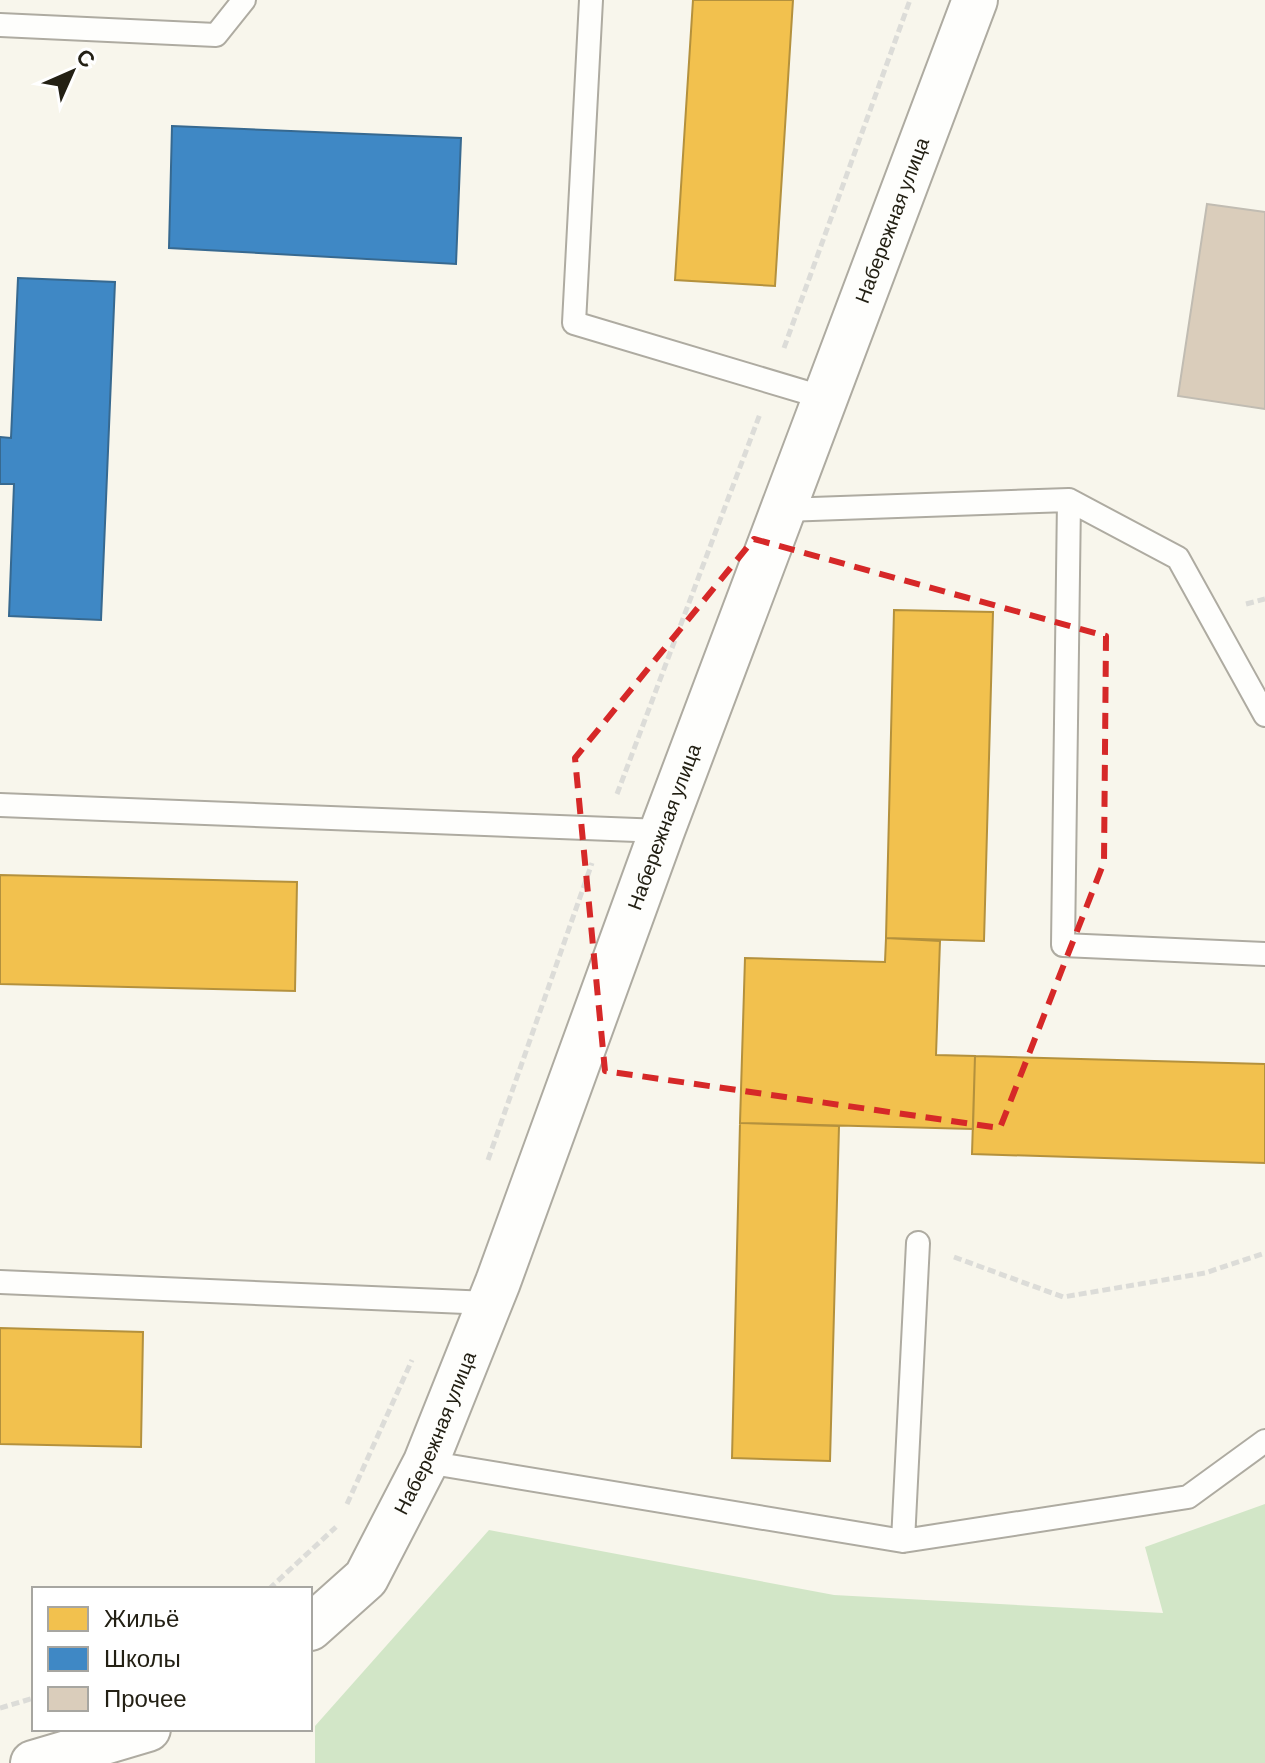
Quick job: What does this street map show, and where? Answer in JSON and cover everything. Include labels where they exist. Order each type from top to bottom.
[{"type":"street","name":"Набережная улица","points":[[312,1626],[366,1578],[426,1462],[489,1303],[662,831],[975,0]]},
{"type":"street","points":[[33,1763],[141,1731]]},
{"type":"lane","points":[[0,25],[216,35],[244,0]]},
{"type":"lane","points":[[591,0],[574,323],[825,398]]},
{"type":"lane","points":[[784,510],[1069,500],[1178,558],[1265,715]]},
{"type":"lane","points":[[1069,500],[1063,945],[1265,954]]},
{"type":"lane","points":[[0,805],[662,831]]},
{"type":"lane","points":[[903,1541],[918,1243]]},
{"type":"lane","points":[[0,1282],[489,1303]]},
{"type":"lane","points":[[426,1462],[903,1541],[1188,1497],[1265,1441]]},
{"type":"path","points":[[918,1243],[1063,1297],[1205,1273],[1265,1253]]},
{"type":"path","points":[[0,1708],[32,1699]]},
{"type":"highlighted area","points":[[754,539],[1106,636],[1104,862],[1000,1128],[605,1071],[575,758]]},
{"type":"green space","points":[[1265,1504],[1265,1763],[315,1763],[315,1726],[489,1530],[834,1595],[1163,1613],[1145,1547]]},
{"type":"building: Жильё","points":[[693,0],[793,0],[775,286],[675,280]]},
{"type":"building: Жильё","points":[[894,610],[993,612],[984,941],[886,938]]},
{"type":"building: Жильё","points":[[0,875],[297,882],[295,991],[0,984]]},
{"type":"building: Жильё","points":[[886,938],[940,941],[936,1055],[975,1056],[973,1129],[740,1123],[745,958],[885,962]]},
{"type":"building: Жильё","points":[[975,1056],[1265,1064],[1265,1163],[972,1154]]},
{"type":"building: Жильё","points":[[740,1123],[839,1126],[830,1461],[732,1458]]},
{"type":"building: Жильё","points":[[0,1328],[143,1332],[141,1447],[0,1444]]},
{"type":"building: Школы","points":[[172,126],[461,138],[456,264],[169,248]]},
{"type":"building: Школы","points":[[18,278],[115,282],[101,620],[9,616],[14,484],[0,484],[0,437],[11,438]]},
{"type":"building: Прочее","points":[[1207,204],[1265,212],[1265,409],[1178,396]]}]
